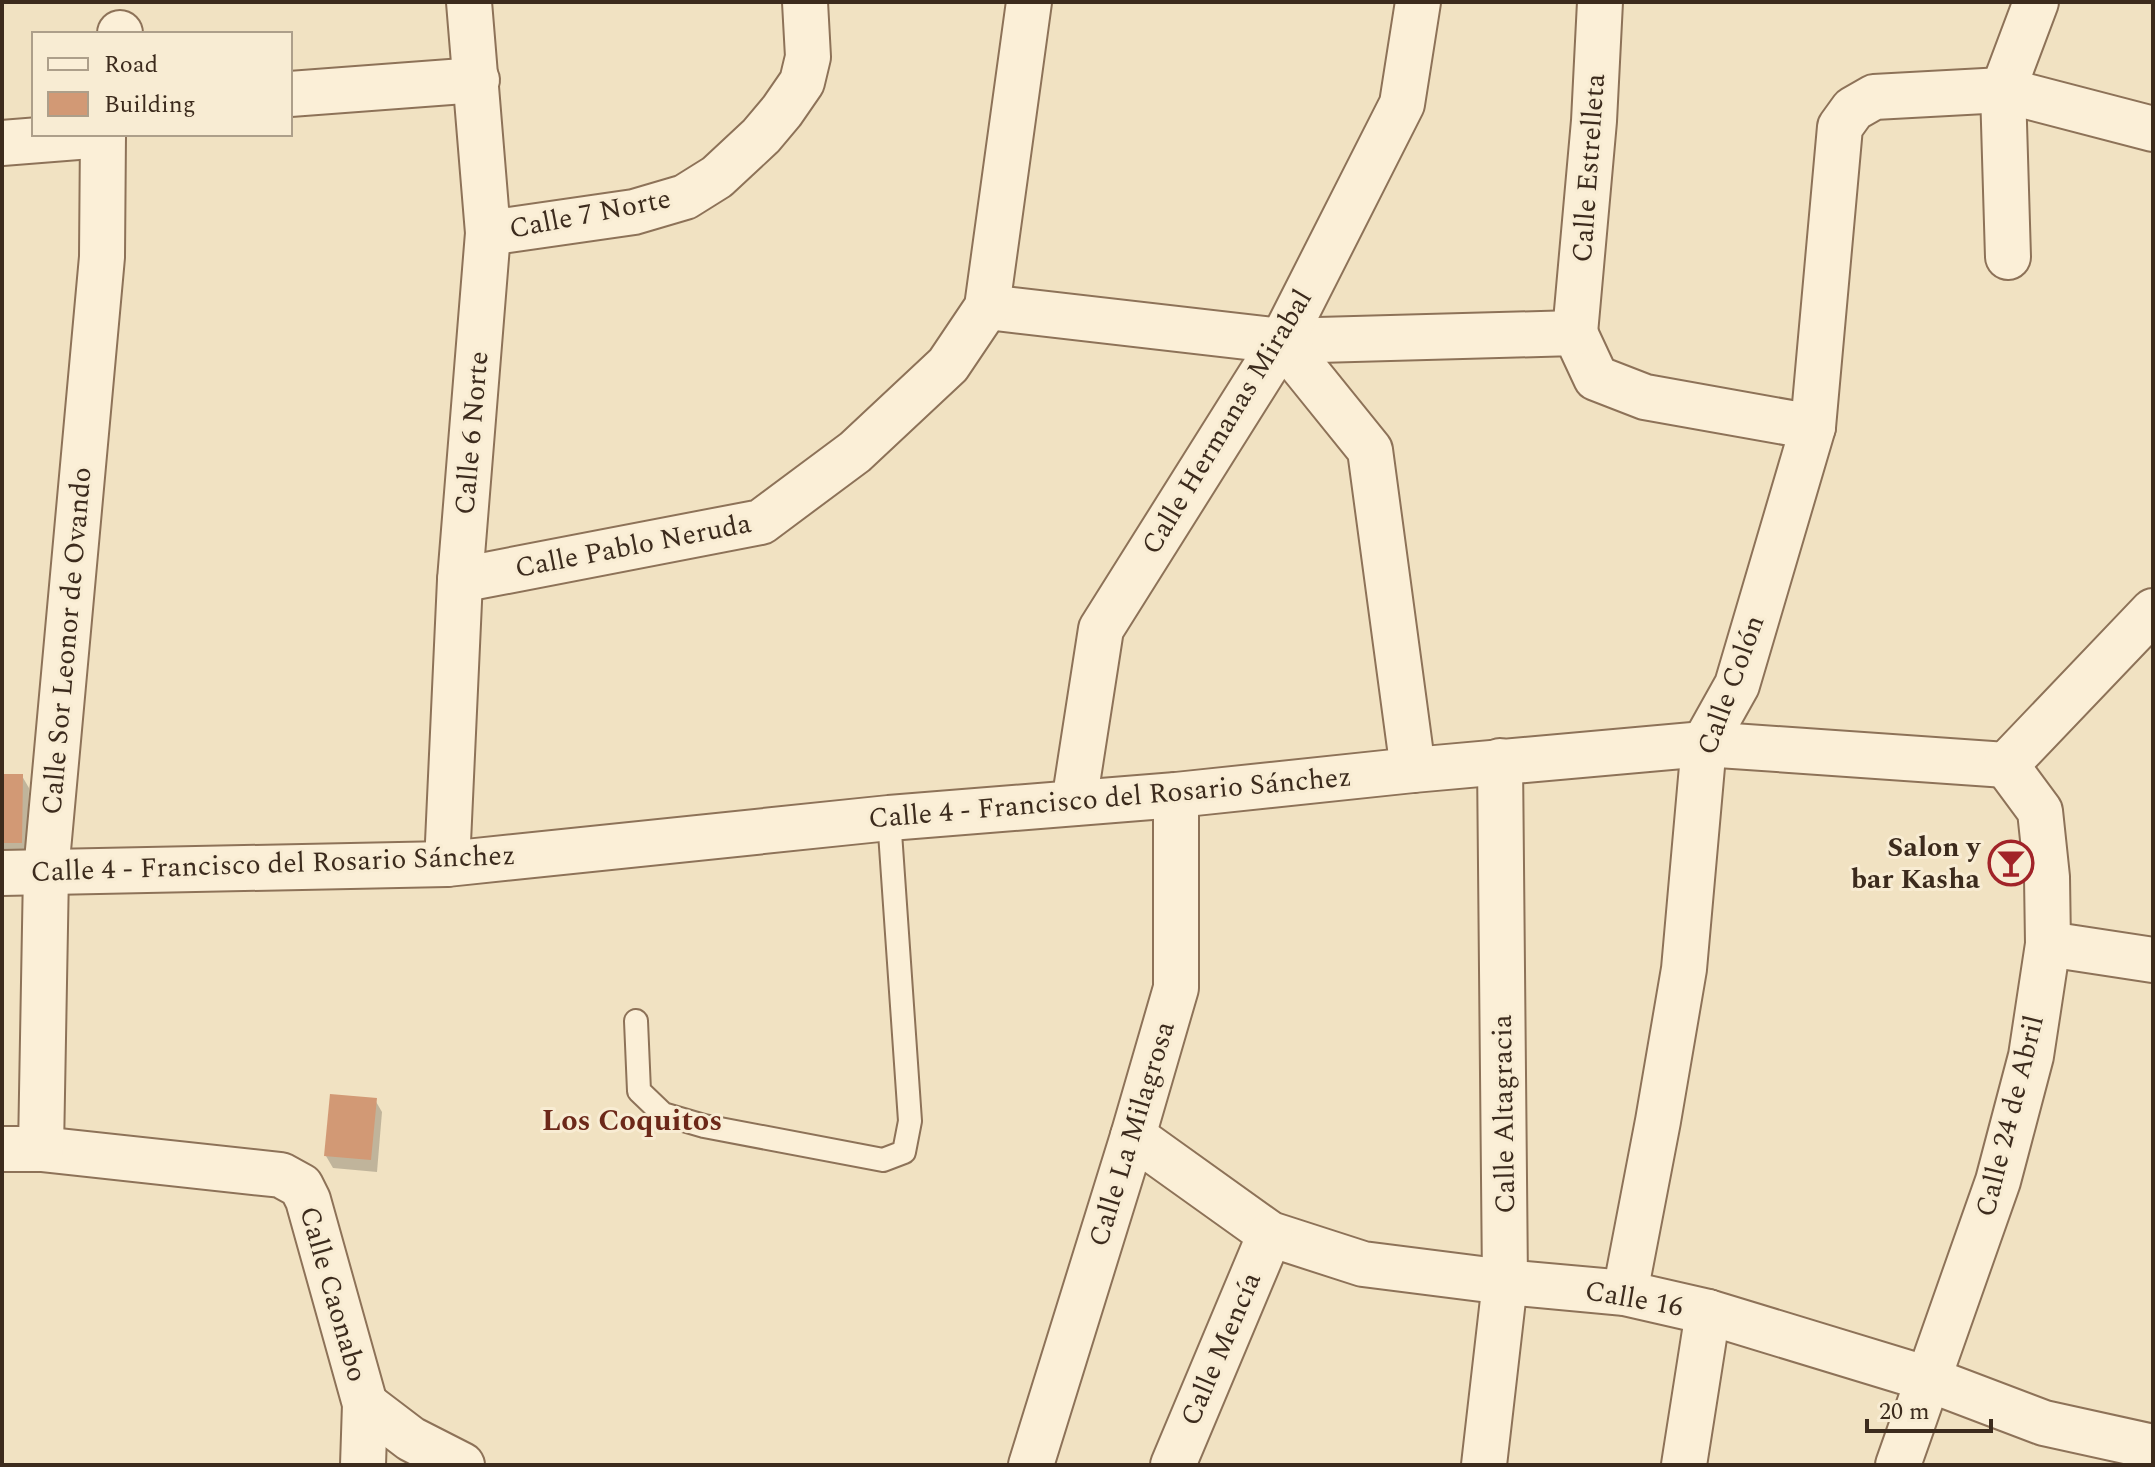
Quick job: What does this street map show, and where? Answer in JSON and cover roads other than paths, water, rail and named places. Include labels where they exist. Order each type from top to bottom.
[{"type":"street","name":"Calle 6 Norte","points":[[447,864],[460,580],[488,233],[469,2]]},
{"type":"street","name":"Calle 7 Norte","points":[[488,233],[634,212],[685,197],[717,177],[761,136],[802,82],[808,57],[805,2]]},
{"type":"street","name":"Calle Pablo Neruda","points":[[460,580],[761,522],[855,452],[948,365],[987,307],[1029,2]]},
{"type":"street","name":"Calle Hermanas Mirabal","points":[[1074,803],[1101,629],[1282,341],[1402,104],[1418,2]]},
{"type":"street","name":"Calle Estrelleta","points":[[1575,333],[1594,121],[1600,2]]},
{"type":"street","points":[[2008,257],[2003,90],[2036,2]]},
{"type":"street","points":[[292,94],[477,80]]},
{"type":"street","points":[[2003,90],[2153,129]]},
{"type":"street","name":"Calle Colón","points":[[1625,1293],[1684,969],[1704,744],[1737,685],[1813,427],[1840,127],[1853,109],[1874,97],[2003,90]]},
{"type":"street","points":[[2,143],[81,136]]},
{"type":"street","name":"Calle Sor Leonor de Ovando","points":[[22,1149],[102,257],[103,136]]},
{"type":"street","points":[[987,307],[1282,341],[1575,333],[1596,378],[1645,397],[1813,427]]},
{"type":"street","points":[[1282,341],[1370,450],[1413,770]]},
{"type":"street","points":[[2006,765],[2153,611]]},
{"type":"street","name":"Calle 4 - Francisco del Rosario Sánchez","points":[[2,873],[447,864],[889,818],[1176,795],[1500,761],[1704,744],[2006,765]]},
{"type":"street","name":"Calle Altagracia","points":[[1484,1465],[1505,1282],[1500,761]]},
{"type":"street","name":"Calle 24 de Abril","points":[[1898,1465],[2002,1167],[2031,1056],[2048,944],[2047,877],[2040,811],[2006,765]]},
{"type":"street","name":"Calle La Milagrosa","points":[[1031,1465],[1176,988],[1176,795]]},
{"type":"street","points":[[2048,944],[2153,960]]},
{"type":"street","name":"Calle 16","points":[[1133,1136],[1270,1234],[1363,1264],[1625,1293],[1708,1312],[1928,1379],[2044,1423],[2153,1447]]},
{"type":"street","name":"Calle Caonabo","points":[[22,1149],[281,1175],[301,1186],[308,1200],[365,1404],[363,1465]]},
{"type":"street","name":"Calle Mencía","points":[[1173,1465],[1270,1234]]},
{"type":"street","points":[[1684,1465],[1708,1312]]},
{"type":"street","points":[[365,1404],[411,1439],[462,1465]]},
{"type":"lane","points":[[636,1021],[639,1091],[663,1114],[704,1126],[883,1160],[904,1152],[910,1121],[889,818]]},
{"type":"place","name":"Salon y bar Kasha","points":[[2011,863]]},
{"type":"district","name":"Los Coquitos","points":[[632,1121]]}]
